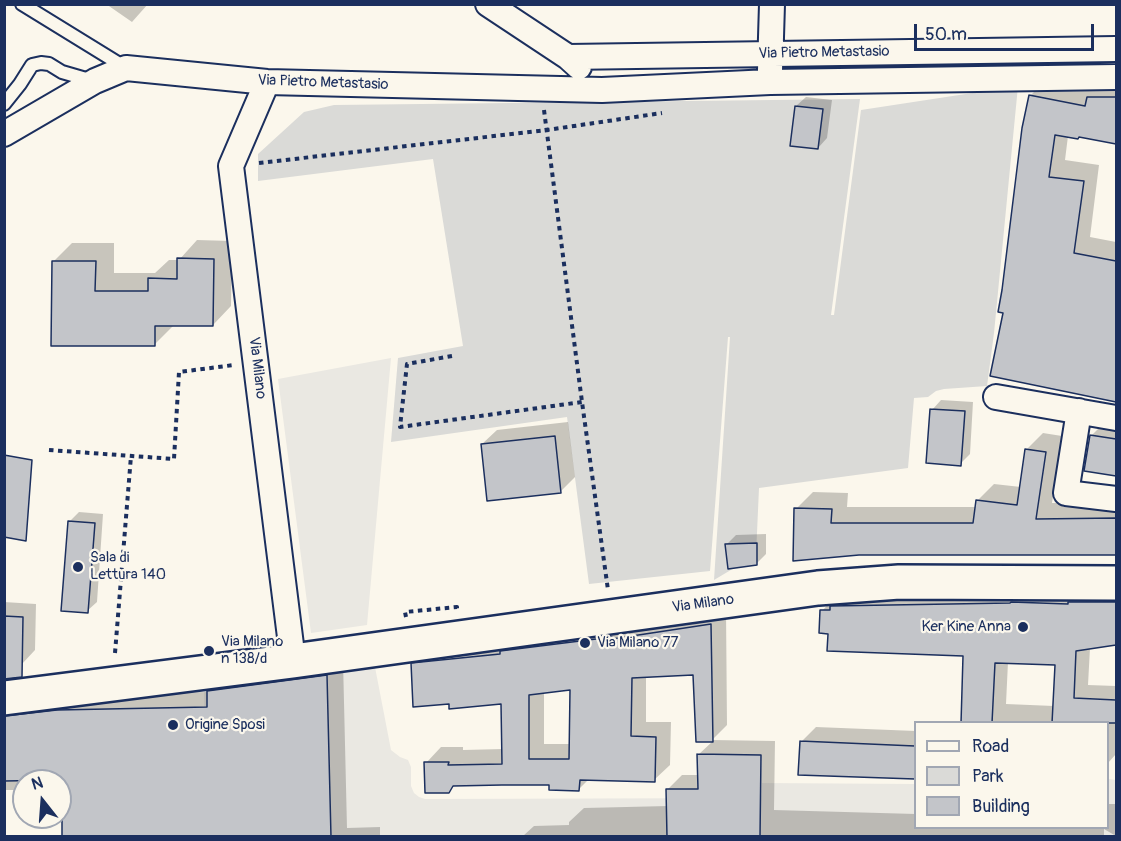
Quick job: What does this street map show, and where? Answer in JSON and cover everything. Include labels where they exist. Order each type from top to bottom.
[{"type":"main road","name":"Via Milano","points":[[4,698],[293,661],[818,588],[900,582],[1116,583]]},
{"type":"street","points":[[488,4],[568,57],[602,90]]},
{"type":"street","points":[[770,82],[772,4]]},
{"type":"street","name":"Via Pietro Metastasio","points":[[568,57],[1116,49]]},
{"type":"street","points":[[4,134],[95,81],[126,68]]},
{"type":"street","name":"Via Pietro Metastasio","points":[[126,68],[267,82],[602,90],[770,82],[1116,76]]},
{"type":"street","points":[[231,166],[267,82]]},
{"type":"street","name":"Via Milano","points":[[231,166],[293,661]]},
{"type":"street","points":[[996,397],[1116,418]]},
{"type":"street","points":[[1079,411],[1066,493],[1116,499]]},
{"type":"lane","points":[[22,4],[126,68]]},
{"type":"lane","points":[[4,104],[21,84],[32,65],[49,64],[62,72],[95,81]]},
{"type":"path","points":[[531,88],[547,130],[608,591]]},
{"type":"path","points":[[231,166],[547,130],[663,113]]},
{"type":"path","points":[[452,356],[407,364],[400,427],[582,402]]},
{"type":"path","points":[[50,450],[174,459],[179,372],[256,362]]},
{"type":"path","points":[[115,654],[131,456]]},
{"type":"shaded area","points":[[391,358],[367,625],[311,633],[278,379]]},
{"type":"shaded area","points":[[374,662],[391,750],[408,760],[414,793],[425,799],[761,798],[762,783],[914,784],[914,829],[1109,829],[1109,779],[1116,780],[1116,836],[206,836],[204,685]]},
{"type":"green space","points":[[1018,86],[987,386],[944,389],[928,397],[914,398],[908,468],[759,488],[756,555],[714,580],[730,337],[728,337],[710,571],[589,584],[567,417],[391,442],[398,358],[463,346],[433,159],[258,181],[258,154],[304,112],[334,105],[860,99],[831,315],[834,315],[861,110]]},
{"type":"building","points":[[1029,95],[1085,106],[1087,97],[1116,97],[1116,144],[1055,135],[1049,177],[1084,181],[1074,253],[1116,261],[1116,402],[990,376],[1003,313],[998,312],[1022,128]]},
{"type":"building","points":[[795,106],[823,109],[818,149],[790,146]]},
{"type":"building","points":[[177,258],[214,259],[213,326],[155,326],[155,346],[51,346],[52,261],[96,261],[95,291],[148,291],[148,278],[177,279]]},
{"type":"building","points":[[930,409],[965,411],[961,466],[926,463]]},
{"type":"building","points":[[1090,435],[1116,439],[1116,476],[1084,471]]},
{"type":"building","points":[[555,436],[561,493],[487,501],[481,444]]},
{"type":"building","points":[[1025,449],[1046,452],[1036,519],[1116,518],[1116,555],[859,555],[793,561],[794,508],[832,509],[831,523],[973,523],[976,500],[1017,505]]},
{"type":"building","points":[[4,455],[32,460],[26,541],[4,537]]},
{"type":"building","name":"Sala di Lettura 140","points":[[68,521],[95,523],[88,613],[61,611]]},
{"type":"building","points":[[757,543],[757,565],[728,569],[725,544]]},
{"type":"building","points":[[1116,602],[1116,645],[1076,651],[1074,698],[1116,700],[1116,723],[1052,721],[1055,665],[995,663],[992,721],[961,721],[963,656],[827,651],[828,634],[819,633],[820,610],[830,610],[830,606]]},
{"type":"building","points":[[4,616],[23,617],[22,677],[4,679]]},
{"type":"building","points":[[711,624],[713,742],[696,742],[693,675],[632,678],[631,736],[656,737],[655,782],[580,780],[579,791],[549,790],[549,785],[453,786],[449,793],[425,793],[424,762],[449,762],[448,765],[502,764],[501,704],[449,709],[449,704],[413,707],[411,663],[500,654],[500,651],[612,637],[612,639]],"holes":[[[570,690],[569,759],[529,759],[529,695]]]},
{"type":"building","points":[[327,675],[331,837],[62,837],[62,829],[72,829],[72,769],[12,769],[12,781],[4,781],[4,716],[57,710],[207,707],[207,691]]},
{"type":"building","points":[[800,741],[914,746],[914,779],[798,775]]},
{"type":"building","points":[[697,754],[761,755],[760,837],[667,837],[666,789],[698,789]]},
{"type":"place","name":"Sala di Lettura 140","points":[[78,567]]},
{"type":"place","name":"Ker Kine Anna","points":[[1023,627]]},
{"type":"place","name":"Via Milano 77","points":[[585,643]]},
{"type":"place","name":"Via Milano n 138/d","points":[[209,651]]},
{"type":"place","name":"Origine Sposi","points":[[173,725]]}]
